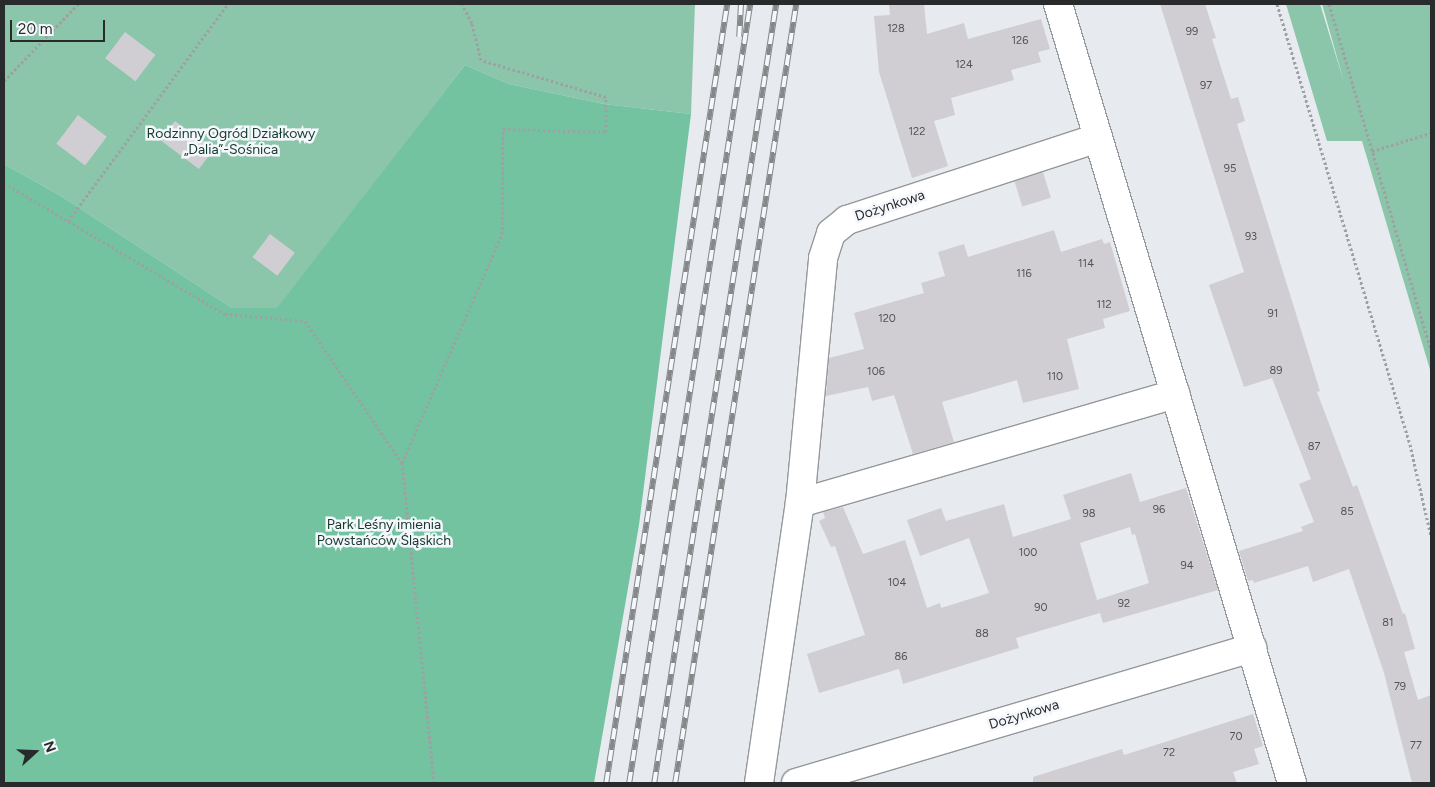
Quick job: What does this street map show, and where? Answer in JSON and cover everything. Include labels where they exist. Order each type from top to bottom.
[{"type":"street","points":[[1058,4],[1292,783]]},
{"type":"street","name":"Dożynkowa","points":[[759,783],[800,503],[823,258],[831,233],[847,220],[1098,138]]},
{"type":"street","points":[[800,503],[1175,394]]},
{"type":"street","name":"Dożynkowa","points":[[796,783],[1252,648]]},
{"type":"path","points":[[4,81],[78,4]]},
{"type":"path","points":[[68,221],[228,4]]},
{"type":"path","points":[[402,463],[502,234],[503,129],[606,132],[606,97],[481,60],[472,23],[462,4]]},
{"type":"path","points":[[1277,4],[1411,449],[1431,536]]},
{"type":"path","points":[[1329,4],[1431,351]]},
{"type":"path","points":[[1372,151],[1431,133]]},
{"type":"path","points":[[4,183],[225,314],[305,321],[402,463],[434,783]]},
{"type":"green space","name":"Rodzinny Ogród Działkowy „Dalia”-Sośnica","points":[[4,4],[695,4],[691,114],[604,104],[509,84],[465,65],[278,308],[232,308],[61,196],[4,164]]},
{"type":"green space","points":[[1286,4],[1320,4],[1344,82],[1322,4],[1431,4],[1431,373],[1362,141],[1327,141]]},
{"type":"green space","name":"Park Leśny imienia Powstańców Śląskich","points":[[465,65],[509,84],[604,104],[691,114],[639,525],[594,783],[4,783],[4,164],[61,196],[232,308],[277,308]]},
{"type":"building","points":[[889,4],[924,4],[927,34],[964,23],[968,39],[1041,19],[1050,49],[1038,52],[1041,62],[1011,70],[1014,80],[951,98],[955,115],[934,121],[948,166],[912,178],[879,72],[874,16],[890,15]]},
{"type":"building","points":[[1160,4],[1205,4],[1216,38],[1212,39],[1231,99],[1238,97],[1245,121],[1237,124],[1320,391],[1317,392],[1353,487],[1357,485],[1403,614],[1405,613],[1415,649],[1404,652],[1418,700],[1431,695],[1431,783],[1412,783],[1384,673],[1349,569],[1313,582],[1308,566],[1254,583],[1253,580],[1248,581],[1239,551],[1303,531],[1301,527],[1314,522],[1299,484],[1311,479],[1272,378],[1244,387],[1209,285],[1244,272]]},
{"type":"building","points":[[125,32],[155,55],[135,81],[105,58]]},
{"type":"building","points":[[78,115],[107,137],[85,165],[56,144]]},
{"type":"building","points":[[175,121],[213,150],[199,169],[161,140]]},
{"type":"building","points":[[1043,172],[1051,198],[1022,207],[1014,181]]},
{"type":"building","points":[[1054,230],[1061,252],[1102,239],[1104,244],[1110,242],[1130,311],[1103,319],[1105,328],[1067,339],[1079,389],[1023,403],[1017,380],[942,402],[954,442],[913,454],[894,395],[872,401],[868,387],[826,396],[829,358],[864,349],[854,313],[924,293],[921,283],[945,276],[938,252],[964,244],[968,257]]},
{"type":"building","points":[[270,234],[295,253],[277,276],[253,257]]},
{"type":"building","points":[[1131,473],[1140,502],[1186,488],[1218,590],[1103,623],[1100,613],[1016,638],[1019,648],[903,684],[899,669],[819,693],[807,654],[865,635],[835,546],[831,547],[819,521],[825,518],[823,512],[843,507],[863,554],[905,540],[927,608],[940,603],[941,608],[989,593],[969,538],[920,556],[907,520],[941,508],[946,521],[1004,504],[1013,537],[1071,519],[1063,495]],"holes":[[[1130,527],[1132,535],[1135,534],[1149,583],[1097,600],[1080,543]]]},
{"type":"building","points":[[1253,714],[1263,746],[1254,749],[1259,764],[1233,772],[1237,783],[1033,783],[1033,777],[1122,749],[1124,755]]},
{"type":"railway","points":[[606,783],[727,4]]},
{"type":"railway","points":[[739,37],[741,4]]},
{"type":"railway","points":[[629,783],[750,4]]},
{"type":"railway","points":[[654,783],[776,4]]},
{"type":"railway","points":[[675,783],[796,4]]}]
